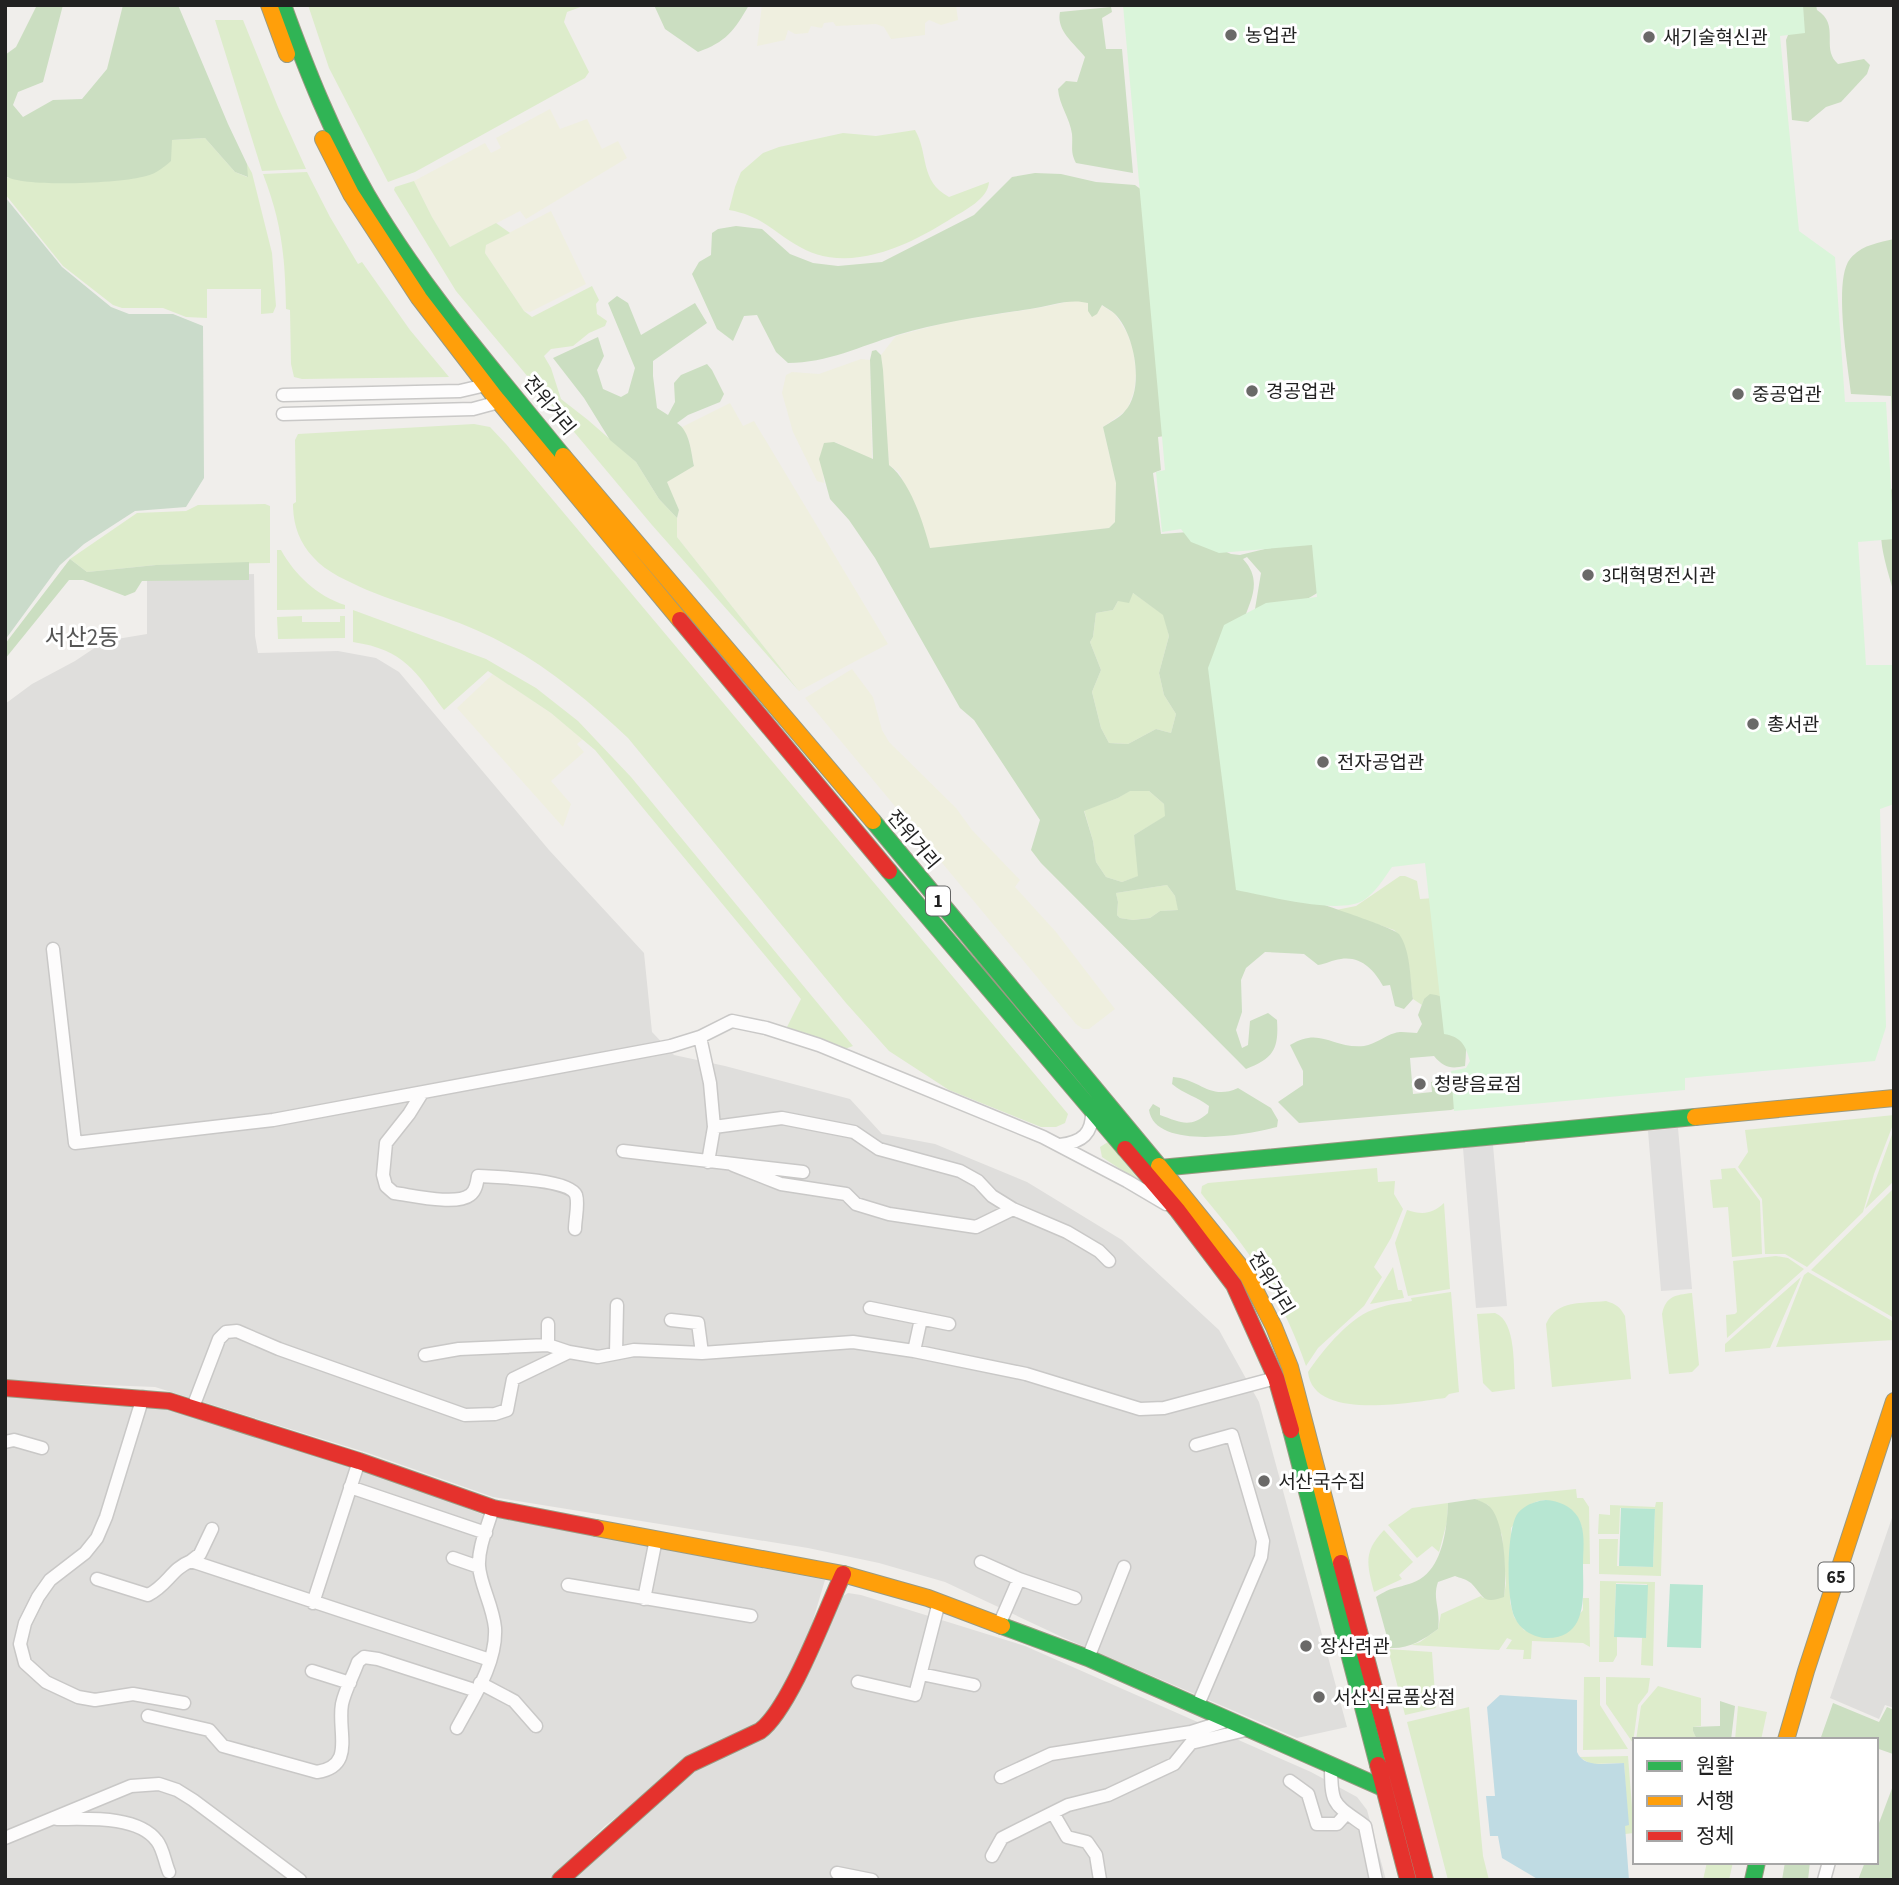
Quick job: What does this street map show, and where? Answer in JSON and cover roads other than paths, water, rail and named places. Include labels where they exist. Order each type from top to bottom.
[{"type":"main road","name":"전위거리","points":[[269,5],[303,96],[356,202],[398,268],[486,385],[710,657],[1178,1211],[1234,1285],[1276,1378],[1408,1880]]},
{"type":"main road","name":"전위거리","points":[[284,5],[315,92],[368,196],[408,258],[461,330],[598,499],[717,635],[1248,1276],[1274,1327],[1290,1367],[1425,1880]]},
{"type":"main road","points":[[1160,1168],[1894,1098]]},
{"type":"main road","points":[[5,1388],[169,1401],[359,1461],[493,1508],[843,1574],[939,1602],[1088,1658],[1383,1788]]},
{"type":"main road","name":"65","points":[[1787,1738],[1894,1401]]},
{"type":"main road","points":[[560,1880],[690,1764],[768,1725],[788,1694],[843,1574]]},
{"type":"street","points":[[283,396],[460,391],[486,385]]},
{"type":"street","points":[[283,414],[473,409],[499,402]]},
{"type":"street","points":[[53,949],[75,1143],[273,1120],[422,1093],[671,1046],[701,1037],[732,1021],[766,1028],[819,1045],[1060,1145],[1178,1211]]},
{"type":"street","points":[[701,1037],[710,1083],[714,1127],[708,1162]]},
{"type":"street","points":[[422,1093],[386,1143],[383,1175],[386,1186],[394,1193],[456,1201],[470,1196],[477,1186],[478,1175],[556,1183],[571,1188],[576,1194],[575,1229]]},
{"type":"street","points":[[1060,1145],[1080,1141],[1088,1135],[1093,1119],[1092,1109]]},
{"type":"street","points":[[714,1127],[782,1118],[854,1132],[879,1149],[960,1171],[978,1181],[992,1196],[1013,1209],[1067,1232],[1099,1251],[1109,1261]]},
{"type":"street","points":[[623,1151],[803,1172]]},
{"type":"street","points":[[733,1165],[781,1184],[846,1194],[856,1204],[890,1214],[976,1227],[1013,1209]]},
{"type":"street","points":[[616,1353],[617,1305]]},
{"type":"street","points":[[870,1308],[949,1324]]},
{"type":"street","points":[[914,1352],[921,1319]]},
{"type":"street","points":[[671,1320],[698,1323],[702,1353]]},
{"type":"street","points":[[548,1324],[548,1345]]},
{"type":"street","points":[[193,1407],[219,1339],[226,1332],[237,1331],[279,1349],[465,1415],[495,1414],[507,1410],[513,1379],[569,1352]]},
{"type":"street","points":[[425,1355],[460,1349],[548,1345],[598,1357],[634,1350],[702,1353],[853,1342],[1026,1374],[1140,1409],[1164,1408],[1276,1378]]},
{"type":"street","points":[[143,1397],[97,1538],[85,1553],[50,1580],[25,1623],[20,1644],[25,1663],[46,1682],[78,1697],[95,1700],[133,1694],[184,1703]]},
{"type":"street","points":[[1196,1445],[1232,1435],[1263,1541],[1261,1557],[1197,1707]]},
{"type":"street","points":[[5,1442],[14,1440],[42,1448]]},
{"type":"street","points":[[313,1603],[359,1461]]},
{"type":"street","points":[[350,1487],[486,1533]]},
{"type":"street","points":[[457,1728],[490,1660],[495,1631],[491,1604],[479,1567],[493,1508]]},
{"type":"street","points":[[97,1579],[148,1595],[162,1588],[179,1566],[191,1562],[200,1554],[212,1529]]},
{"type":"street","points":[[644,1599],[656,1539]]},
{"type":"street","points":[[453,1558],[479,1567]]},
{"type":"street","points":[[191,1562],[490,1660]]},
{"type":"street","points":[[981,1562],[1019,1579],[1075,1598]]},
{"type":"street","points":[[1088,1658],[1125,1567]]},
{"type":"street","points":[[999,1625],[1019,1579]]},
{"type":"street","points":[[568,1585],[751,1616]]},
{"type":"street","points":[[858,1682],[915,1695],[939,1602]]},
{"type":"street","points":[[148,1716],[209,1730],[223,1746],[280,1764],[317,1772],[329,1770],[338,1764],[342,1749],[342,1703],[358,1662],[364,1657],[478,1687],[514,1701],[536,1726]]},
{"type":"street","points":[[312,1671],[351,1684]]},
{"type":"street","points":[[920,1674],[974,1685]]},
{"type":"street","points":[[1001,1777],[1051,1754],[1191,1732],[1230,1720]]},
{"type":"street","points":[[992,1856],[1002,1838],[1068,1805],[1108,1795],[1174,1764],[1191,1743],[1251,1729]]},
{"type":"street","points":[[1331,1765],[1331,1790],[1336,1805],[1365,1826],[1376,1880]]},
{"type":"street","points":[[1290,1781],[1308,1794],[1317,1824],[1337,1824],[1347,1813]]},
{"type":"street","points":[[5,1838],[131,1786],[159,1784],[177,1790],[193,1800],[300,1880]]},
{"type":"street","points":[[1053,1813],[1067,1837],[1087,1842],[1096,1855],[1100,1880]]},
{"type":"street","points":[[54,1819],[111,1820],[135,1826],[157,1840],[169,1872]]},
{"type":"street","points":[[837,1873],[872,1880]]},
{"type":"water","points":[[1500,1695],[1577,1700],[1577,1752],[1580,1757],[1597,1764],[1624,1763],[1629,1825],[1625,1826],[1629,1880],[1539,1880],[1502,1858],[1498,1836],[1490,1836],[1486,1796],[1495,1796],[1487,1707]]},
{"type":"place","name":"농업관","points":[[1231,35]]},
{"type":"place","name":"새기술혁신관","points":[[1649,37]]},
{"type":"place","name":"경공업관","points":[[1252,391]]},
{"type":"place","name":"중공업관","points":[[1738,394]]},
{"type":"place","name":"3대혁명전시관","points":[[1588,575]]},
{"type":"place","name":"총서관","points":[[1753,724]]},
{"type":"place","name":"전자공업관","points":[[1323,762]]},
{"type":"place","name":"청량음료점","points":[[1420,1084]]},
{"type":"place","name":"서산국수집","points":[[1264,1481]]},
{"type":"place","name":"장산려관","points":[[1306,1646]]},
{"type":"place","name":"서산식료품상점","points":[[1319,1697]]},
{"type":"district","name":"서산2동","points":[[82,637]]}]
